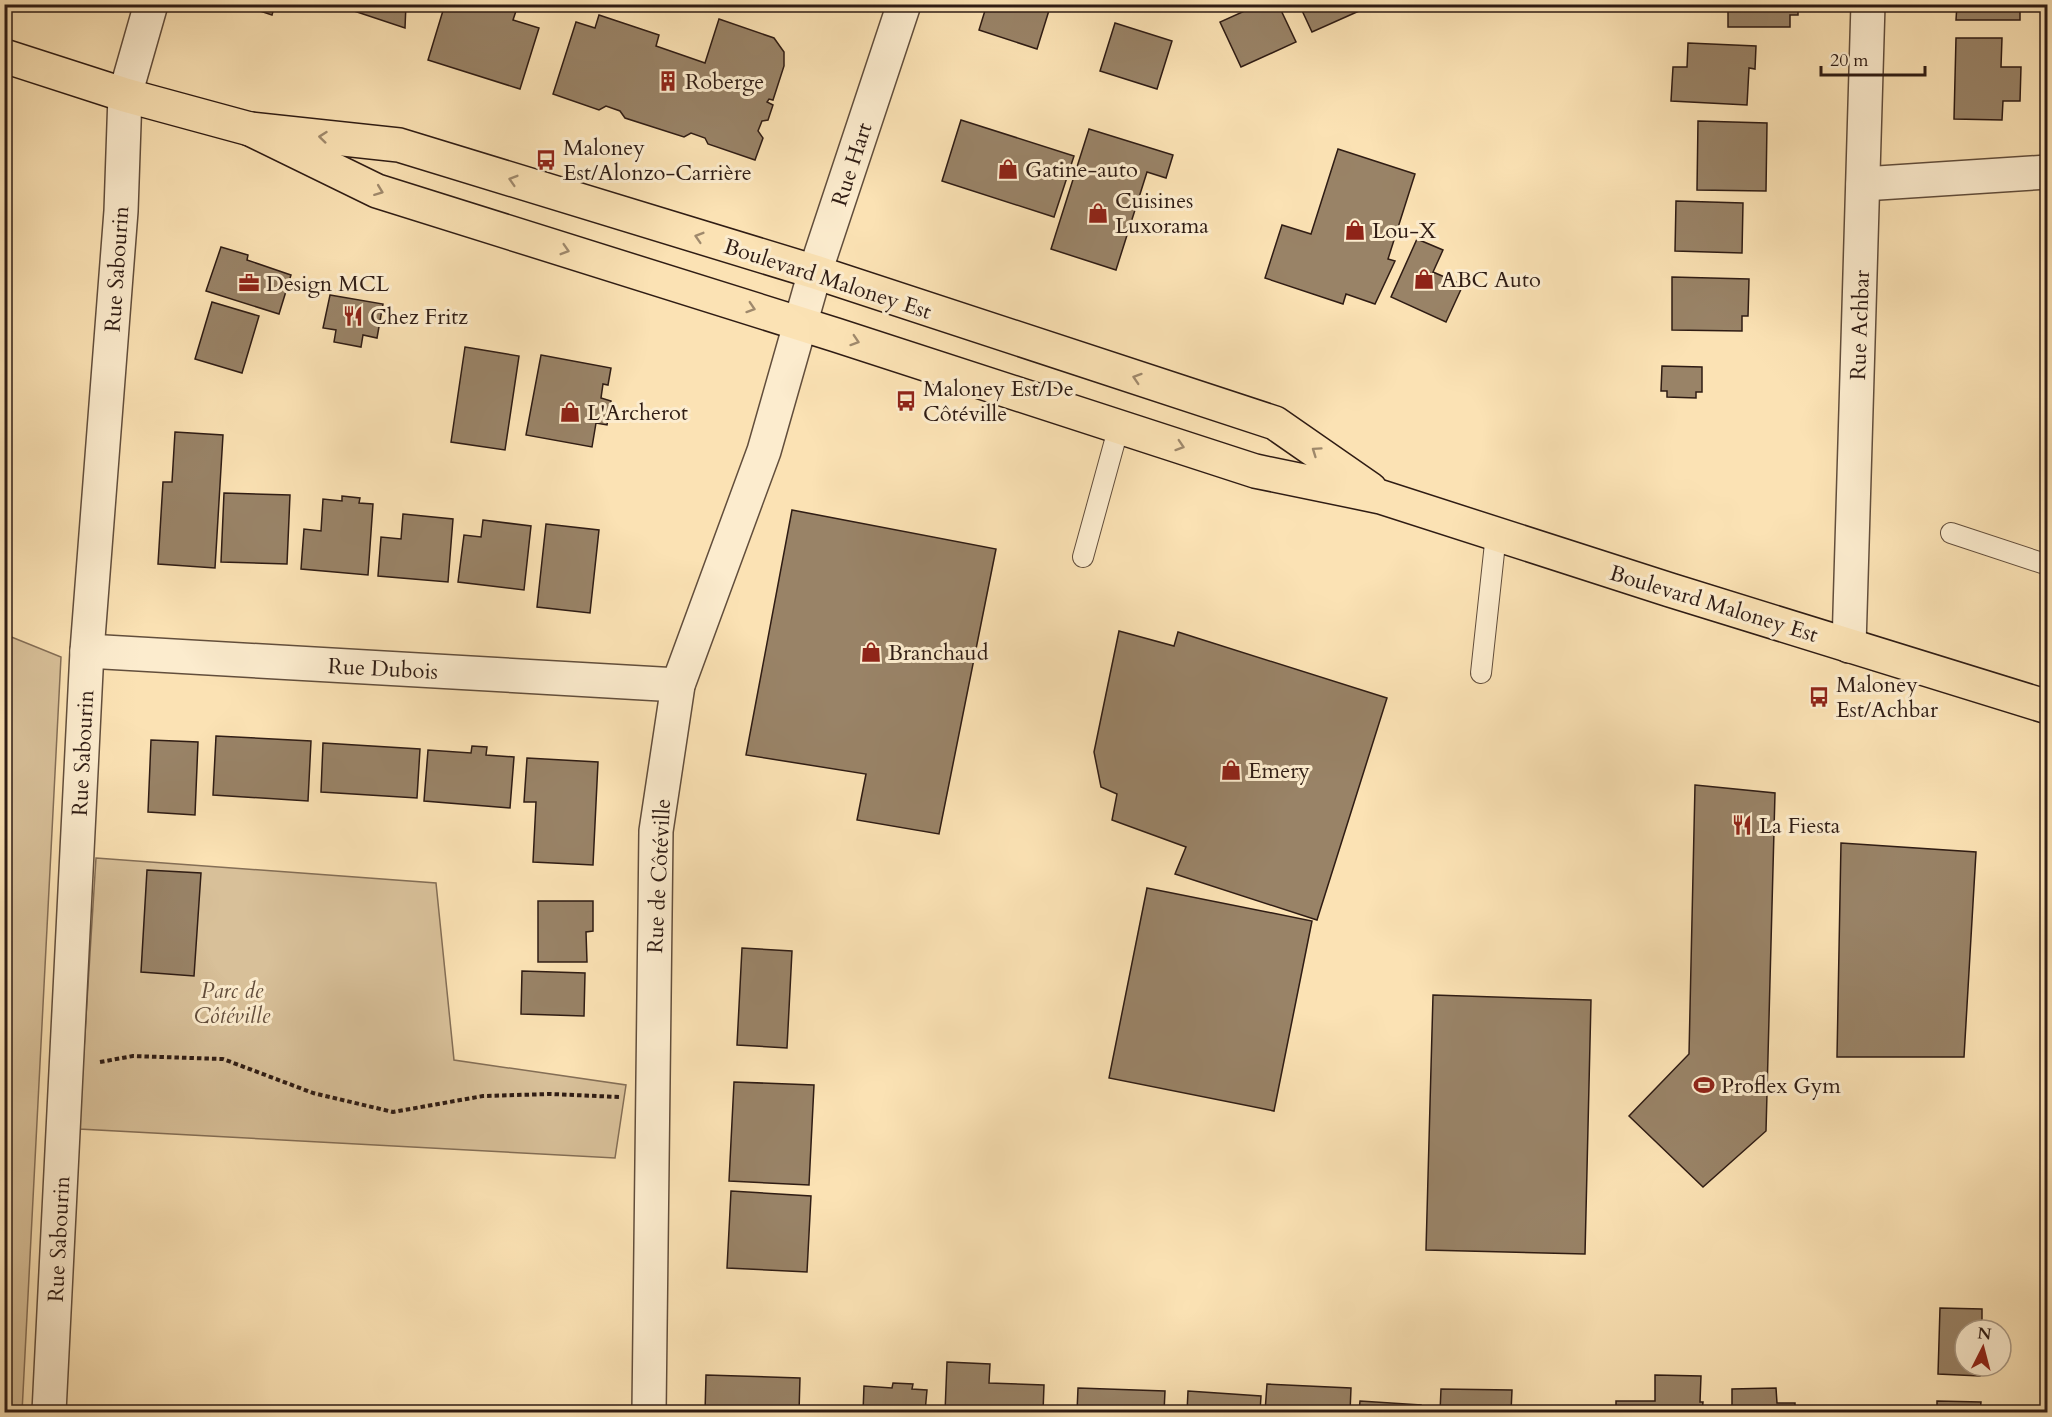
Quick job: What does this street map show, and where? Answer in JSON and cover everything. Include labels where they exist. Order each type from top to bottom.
[{"type":"main road","name":"Boulevard Maloney Est","points":[[4,56],[125,95],[250,129],[399,145],[816,272],[1275,423],[1382,496]]},
{"type":"main road","name":"Boulevard Maloney Est","points":[[250,129],[377,191],[1255,471],[1382,496],[1849,646],[2048,707]]},
{"type":"street","name":"Rue Sabourin","points":[[49,1413],[87,651],[121,211],[125,95],[151,4]]},
{"type":"street","name":"Rue Hart","points":[[799,324],[904,4]]},
{"type":"street","name":"Rue Achbar","points":[[1849,646],[1868,4]]},
{"type":"street","points":[[1863,184],[2048,172]]},
{"type":"street","name":"Rue de Côtéville","points":[[649,1413],[656,831],[678,685],[764,451],[799,324]]},
{"type":"street","name":"Rue Dubois","points":[[87,651],[678,685]]},
{"type":"lane","points":[[1083,557],[1119,426]]},
{"type":"lane","points":[[1951,533],[2048,565]]},
{"type":"lane","points":[[1481,673],[1496,534]]},
{"type":"path","points":[[66,1067],[133,1056],[223,1059],[313,1094],[393,1112],[483,1096],[552,1094],[653,1098]]},
{"type":"green space","points":[[4,634],[61,657],[22,1412],[4,1412]]},
{"type":"green space","name":"Parc de Côtéville","points":[[96,858],[436,883],[454,1060],[626,1085],[615,1158],[79,1129]]},
{"type":"building","points":[[239,4],[275,4],[272,15]]},
{"type":"building","points":[[333,4],[406,4],[405,28]]},
{"type":"building","points":[[445,4],[468,4],[475,7],[475,4],[495,4],[516,11],[513,20],[539,28],[520,89],[428,60]]},
{"type":"building","points":[[987,4],[1051,4],[1037,49],[979,30]]},
{"type":"building","points":[[1260,4],[1278,4],[1296,42],[1241,67],[1220,22]]},
{"type":"building","points":[[1299,4],[1367,4],[1368,7],[1312,32]]},
{"type":"building","points":[[1728,4],[1798,4],[1798,15],[1790,15],[1790,27],[1728,27]]},
{"type":"building","points":[[1957,4],[2020,4],[2020,20],[1956,20]]},
{"type":"building","name":"Roberge","points":[[599,15],[659,35],[656,46],[705,63],[719,19],[774,38],[784,52],[784,66],[773,100],[769,99],[767,102],[773,105],[768,120],[762,121],[758,131],[763,138],[755,160],[708,144],[705,138],[691,133],[684,137],[625,118],[620,111],[606,106],[599,110],[553,94],[576,22],[595,28]]},
{"type":"building","points":[[1115,23],[1172,41],[1157,89],[1100,71]]},
{"type":"building","points":[[1956,38],[2002,38],[2001,67],[2021,67],[2020,101],[2003,101],[2002,120],[1954,119]]},
{"type":"building","points":[[1688,43],[1756,46],[1755,69],[1749,68],[1747,105],[1671,101],[1673,67],[1687,67]]},
{"type":"building","name":"Gatine-auto","points":[[961,120],[1074,156],[1054,217],[942,181]]},
{"type":"building","points":[[1698,121],[1767,123],[1766,191],[1697,190]]},
{"type":"building","name":"Cuisines Luxorama","points":[[1089,129],[1173,155],[1166,178],[1147,172],[1116,270],[1051,249]]},
{"type":"building","name":"Lou-X","points":[[1338,149],[1415,174],[1388,259],[1395,261],[1375,304],[1346,294],[1343,304],[1265,278],[1282,225],[1311,234]]},
{"type":"building","points":[[1676,201],[1743,203],[1742,253],[1675,251]]},
{"type":"building","name":"ABC Auto","points":[[1417,239],[1443,250],[1433,272],[1463,285],[1446,322],[1391,297]]},
{"type":"building","name":"Design MCL","points":[[221,247],[248,255],[247,260],[291,275],[279,314],[206,291]]},
{"type":"building","points":[[1672,277],[1749,279],[1748,316],[1742,316],[1742,331],[1672,330]]},
{"type":"building","name":"Chez Fritz","points":[[330,295],[383,304],[377,338],[363,335],[361,347],[334,342],[336,330],[323,328]]},
{"type":"building","points":[[212,302],[259,316],[242,373],[195,359]]},
{"type":"building","points":[[465,347],[519,356],[505,450],[451,442]]},
{"type":"building","name":"L'Archerot","points":[[541,355],[611,368],[608,385],[603,384],[601,398],[611,401],[607,425],[596,423],[592,447],[526,435]]},
{"type":"building","points":[[1662,366],[1702,367],[1702,392],[1696,392],[1696,398],[1667,397],[1667,391],[1661,391]]},
{"type":"building","points":[[4,391],[9,391],[5,459],[4,459]]},
{"type":"building","points":[[175,432],[223,435],[215,568],[158,564],[163,482],[172,482]]},
{"type":"building","points":[[224,493],[290,495],[287,564],[221,562]]},
{"type":"building","points":[[342,496],[360,498],[359,503],[373,504],[368,575],[301,569],[304,529],[321,531],[323,499],[342,501]]},
{"type":"building","points":[[4,502],[9,502],[8,518],[4,518]]},
{"type":"building","name":"Branchaud","points":[[792,510],[996,549],[939,834],[857,820],[866,774],[746,755]]},
{"type":"building","points":[[403,514],[453,519],[448,582],[378,576],[381,537],[401,539]]},
{"type":"building","points":[[483,520],[531,526],[524,590],[458,582],[464,535],[481,537]]},
{"type":"building","points":[[546,524],[599,530],[590,613],[537,607]]},
{"type":"building","name":"Emery","points":[[1119,631],[1174,646],[1178,632],[1387,698],[1317,920],[1175,874],[1186,847],[1112,820],[1117,794],[1101,787],[1094,752]]},
{"type":"building","points":[[216,736],[311,741],[308,801],[213,795]]},
{"type":"building","points":[[151,740],[198,742],[195,815],[148,812]]},
{"type":"building","points":[[323,743],[420,749],[417,798],[321,792]]},
{"type":"building","points":[[472,746],[487,747],[486,755],[514,757],[510,808],[424,801],[428,750],[471,753]]},
{"type":"building","points":[[527,758],[598,762],[593,865],[533,862],[536,802],[524,802]]},
{"type":"building","points":[[1695,785],[1775,793],[1766,1131],[1703,1187],[1629,1116],[1689,1054]]},
{"type":"building","points":[[1841,843],[1976,852],[1964,1057],[1837,1057]]},
{"type":"building","points":[[147,870],[201,873],[194,976],[141,972]]},
{"type":"building","points":[[1147,888],[1312,921],[1274,1111],[1109,1078]]},
{"type":"building","points":[[538,901],[593,901],[593,931],[586,932],[587,962],[538,962]]},
{"type":"building","points":[[742,948],[792,951],[787,1048],[737,1045]]},
{"type":"building","points":[[522,971],[585,973],[584,1016],[521,1014]]},
{"type":"building","points":[[1433,995],[1591,1000],[1585,1254],[1426,1250]]},
{"type":"building","points":[[734,1082],[814,1085],[809,1185],[729,1181]]},
{"type":"building","points":[[731,1191],[811,1196],[807,1272],[727,1268]]},
{"type":"building","points":[[1940,1308],[1982,1309],[1982,1318],[1953,1318],[1953,1375],[1938,1374]]},
{"type":"building","points":[[947,1362],[990,1364],[989,1383],[1044,1385],[1043,1412],[945,1412]]},
{"type":"building","points":[[706,1375],[800,1378],[799,1412],[705,1412]]},
{"type":"building","points":[[1655,1375],[1701,1376],[1702,1412],[1616,1412],[1616,1401],[1655,1401]]},
{"type":"building","points":[[893,1383],[913,1384],[912,1389],[927,1390],[925,1412],[863,1412],[864,1386],[892,1388]]},
{"type":"building","points":[[1267,1384],[1351,1388],[1350,1412],[1265,1412]]},
{"type":"building","points":[[1078,1388],[1165,1391],[1164,1412],[1077,1412]]},
{"type":"building","points":[[1776,1388],[1777,1403],[1795,1403],[1795,1412],[1732,1412],[1732,1389]]},
{"type":"building","points":[[1441,1389],[1512,1390],[1511,1412],[1440,1412]]},
{"type":"building","points":[[1188,1391],[1261,1396],[1260,1412],[1187,1412]]},
{"type":"building","points":[[1360,1401],[1421,1405],[1421,1412],[1359,1412]]},
{"type":"building","points":[[1937,1401],[1981,1402],[1980,1412],[1937,1412]]},
{"type":"place","name":"Roberge","points":[[668,81]]},
{"type":"place","name":"Maloney Est/Alonzo-Carrière","points":[[546,160]]},
{"type":"place","name":"Gatine-auto","points":[[1008,169]]},
{"type":"place","name":"Cuisines Luxorama","points":[[1098,213]]},
{"type":"place","name":"Lou-X","points":[[1355,230]]},
{"type":"place","name":"ABC Auto","points":[[1424,279]]},
{"type":"place","name":"Design MCL","points":[[249,283]]},
{"type":"place","name":"Chez Fritz","points":[[353,316]]},
{"type":"place","name":"Maloney Est/De Côtéville","points":[[906,401]]},
{"type":"place","name":"L'Archerot","points":[[570,412]]},
{"type":"place","name":"Branchaud","points":[[871,652]]},
{"type":"place","name":"Maloney Est/Achbar","points":[[1819,697]]},
{"type":"place","name":"Emery","points":[[1231,770]]},
{"type":"place","name":"La Fiesta","points":[[1742,825]]},
{"type":"place","name":"Proflex Gym","points":[[1704,1085]]}]
